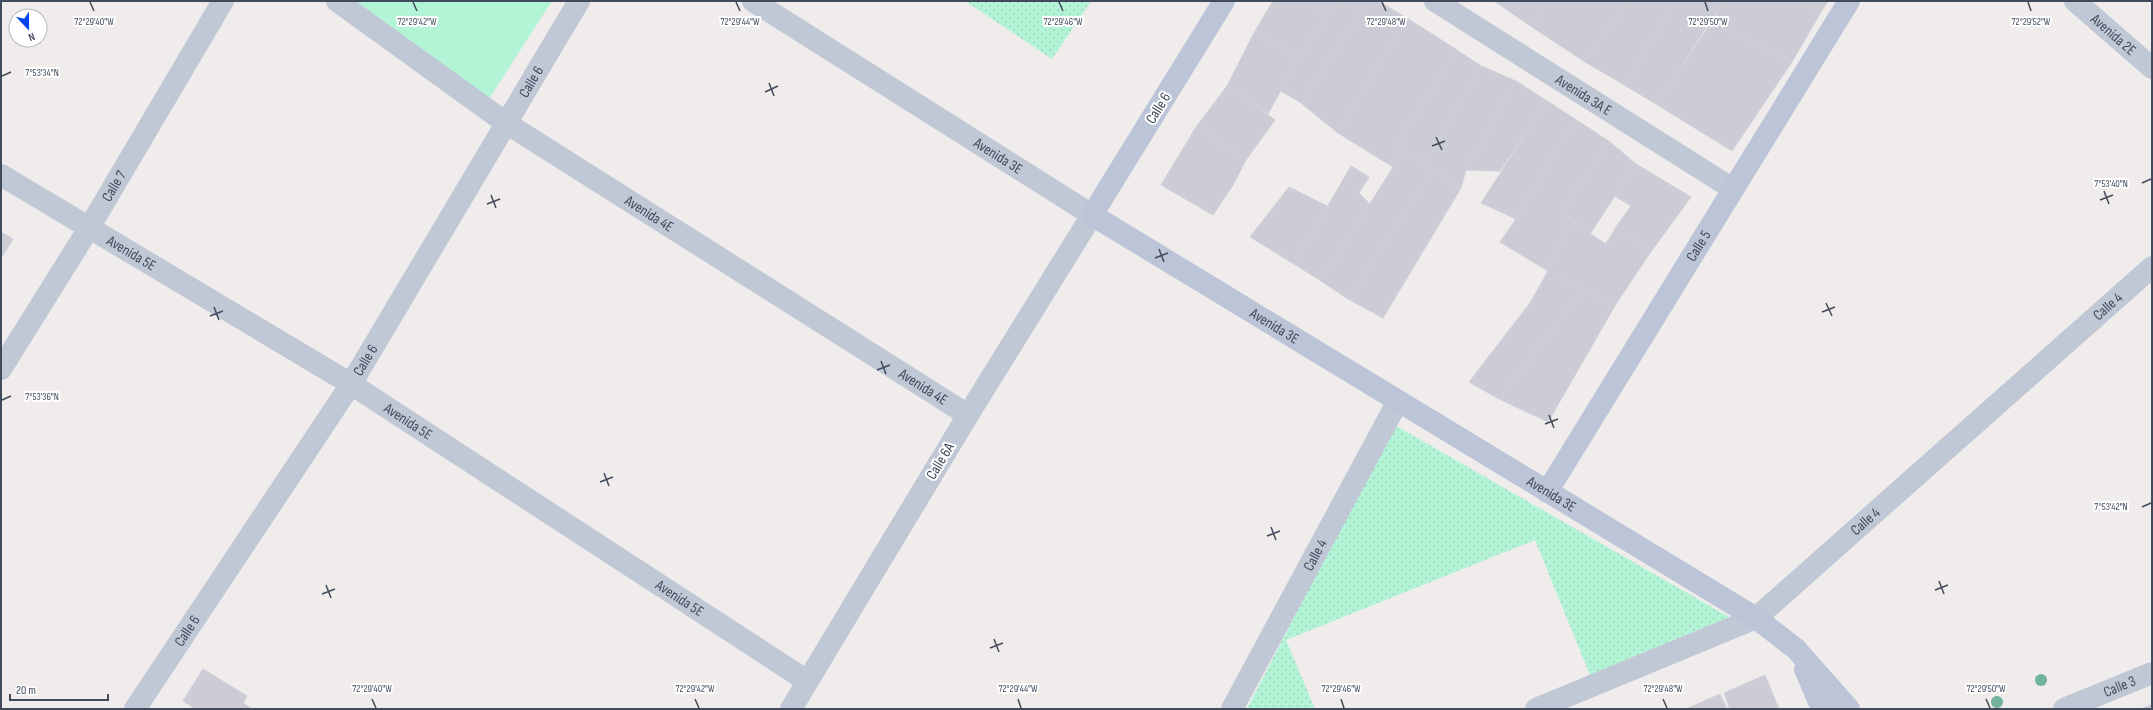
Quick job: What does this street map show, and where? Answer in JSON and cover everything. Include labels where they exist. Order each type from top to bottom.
[{"type":"street","name":"Calle 7","points":[[1,368],[89,228],[223,1]]},
{"type":"street","name":"Avenida 4E","points":[[337,1],[506,123],[968,415]]},
{"type":"street","name":"Calle 6","points":[[135,709],[351,384],[579,1]]},
{"type":"street","name":"Avenida 3E","points":[[753,1],[1092,215],[1756,618],[1796,650],[1849,709]]},
{"type":"street","name":"Calle 6","points":[[1092,215],[1224,1]]},
{"type":"street","name":"Avenida 3A E","points":[[1434,1],[1732,189]]},
{"type":"street","name":"Calle 5","points":[[1547,492],[1849,1]]},
{"type":"street","name":"Avenida 2E","points":[[2075,1],[2152,68]]},
{"type":"street","name":"Avenida 5E","points":[[1,175],[351,384],[807,681]]},
{"type":"street","name":"Calle 6A","points":[[791,709],[968,415],[1092,215]]},
{"type":"street","name":"Calle 4","points":[[1536,709],[1756,618],[2152,267]]},
{"type":"street","name":"Calle 4","points":[[1232,709],[1398,401]]},
{"type":"street","name":"Avenida 3E","points":[[1796,650],[1822,709]]},
{"type":"street","name":"Calle 3","points":[[2064,709],[2152,673]]},
{"type":"green space","points":[[327,1],[552,1],[487,102]]},
{"type":"green space","points":[[965,1],[1091,1],[1052,59]]},
{"type":"green space","points":[[1393,424],[1729,617],[1590,675],[1535,540],[1286,640],[1315,709],[1247,709]]},
{"type":"building","points":[[1273,1],[1306,1],[1329,15],[1298,59],[1255,31]]},
{"type":"building","points":[[1306,1],[1338,1],[1329,15]]},
{"type":"building","points":[[1338,1],[1369,1],[1301,103],[1281,91],[1298,59]]},
{"type":"building","points":[[1369,1],[1378,1],[1407,18],[1338,133],[1301,103]]},
{"type":"building","points":[[1494,1],[1549,1],[1532,27]]},
{"type":"building","points":[[1549,1],[1627,1],[1585,62],[1532,27]]},
{"type":"building","points":[[1627,1],[1674,1],[1626,86],[1585,62]]},
{"type":"building","points":[[1674,1],[1724,1],[1656,104],[1626,86]]},
{"type":"building","points":[[1724,1],[1804,1],[1821,12],[1792,62],[1712,22]]},
{"type":"building","points":[[1804,1],[1828,1],[1821,12]]},
{"type":"building","points":[[1407,18],[1457,50],[1397,143],[1404,150],[1393,167],[1338,133]]},
{"type":"building","points":[[1712,22],[1792,62],[1732,151],[1656,104]]},
{"type":"building","points":[[1255,31],[1298,59],[1268,114],[1227,86]]},
{"type":"building","points":[[1457,50],[1481,66],[1425,165],[1397,143]]},
{"type":"building","points":[[1481,66],[1516,81],[1466,170],[1461,188],[1425,165]]},
{"type":"building","points":[[1516,81],[1547,101],[1500,171],[1466,170]]},
{"type":"building","points":[[1227,86],[1275,120],[1246,160],[1196,127]]},
{"type":"building","points":[[1547,101],[1575,119],[1516,219],[1481,203]]},
{"type":"building","points":[[1575,119],[1610,142],[1561,212],[1571,221],[1548,271],[1500,242],[1516,219]]},
{"type":"building","points":[[1196,127],[1246,160],[1233,185],[1213,215],[1161,185]]},
{"type":"building","points":[[1610,142],[1636,164],[1590,234],[1561,212]]},
{"type":"building","points":[[1404,150],[1433,170],[1348,299],[1321,281]]},
{"type":"building","points":[[1636,164],[1691,197],[1650,253],[1616,227],[1631,206],[1615,196]]},
{"type":"building","points":[[1351,166],[1369,177],[1359,193],[1370,204],[1321,281],[1294,264]]},
{"type":"building","points":[[1433,170],[1461,188],[1383,318],[1348,299]]},
{"type":"building","points":[[1289,187],[1327,206],[1294,264],[1250,237]]},
{"type":"building","points":[[1571,221],[1606,244],[1616,227],[1650,253],[1616,304],[1548,271]]},
{"type":"building","points":[[1,232],[13,239],[1,258]]},
{"type":"building","points":[[1548,271],[1584,289],[1499,399],[1469,382],[1530,303]]},
{"type":"building","points":[[1584,289],[1616,304],[1548,422],[1499,399]]},
{"type":"building","points":[[203,669],[247,696],[243,703],[252,709],[196,709],[183,701]]},
{"type":"building","points":[[1765,675],[1779,709],[1730,709],[1724,693]]},
{"type":"building","points":[[1720,694],[1727,709],[1686,709]]},
{"type":"building","points":[[2151,705],[2152,709],[2141,709]]}]
